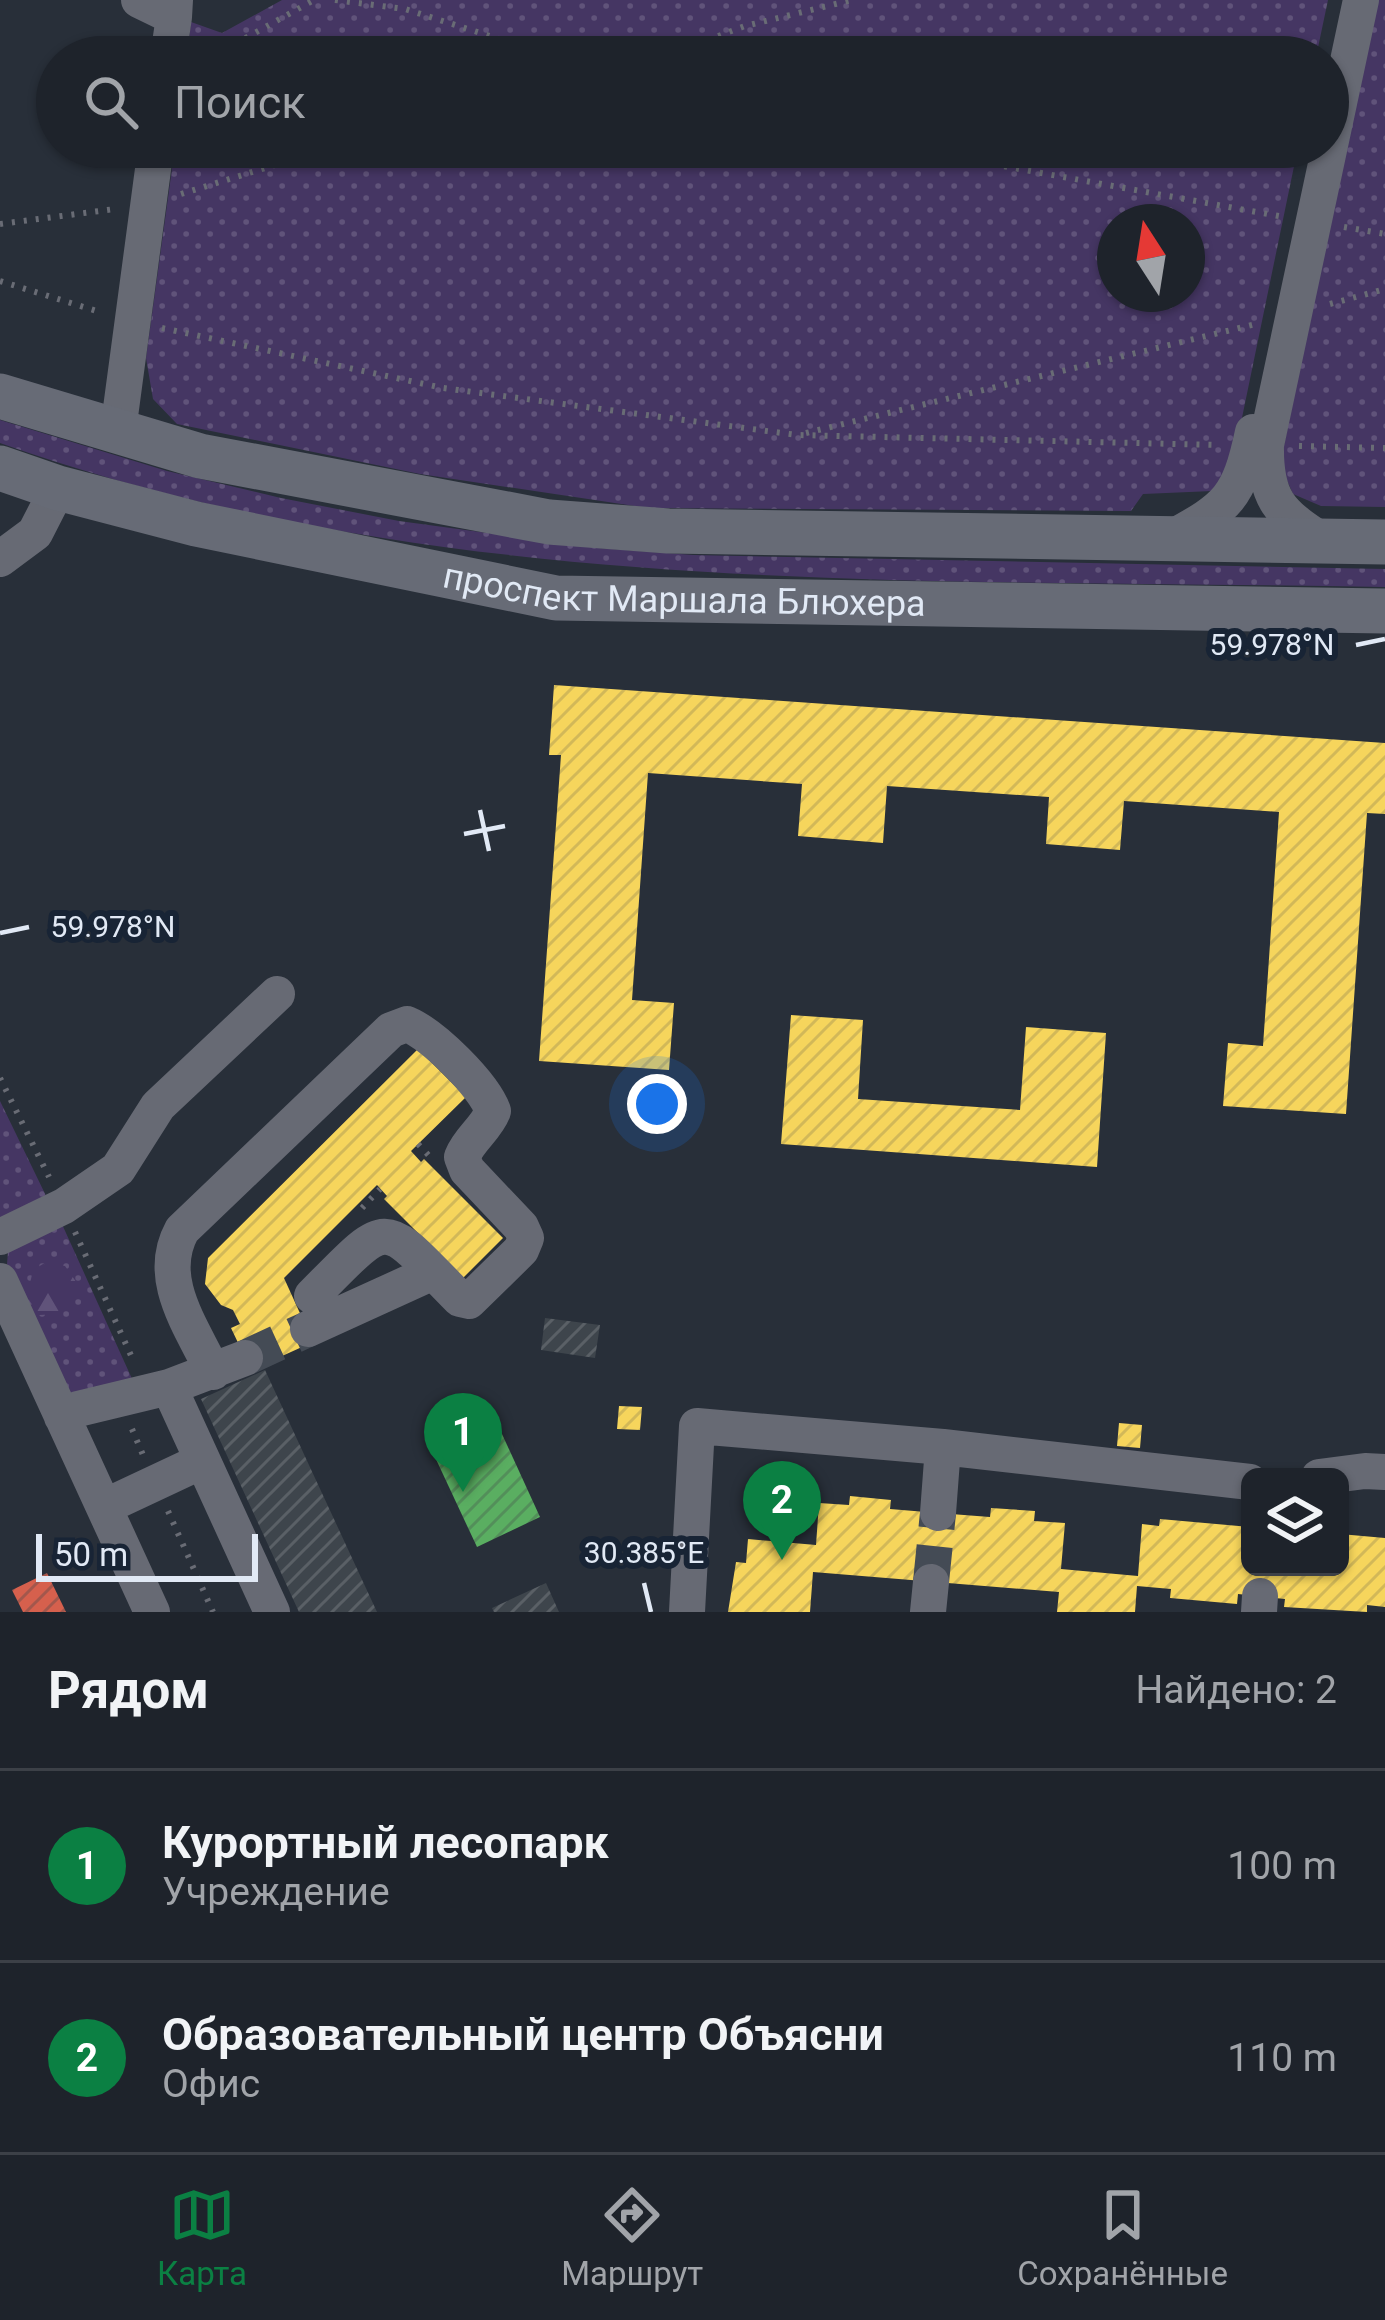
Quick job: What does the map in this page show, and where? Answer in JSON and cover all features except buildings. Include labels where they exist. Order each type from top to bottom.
[{"type":"main road","name":"проспект Маршала Блюхера","points":[[0,396],[200,456],[549,522],[668,531],[1385,542]]},
{"type":"main road","name":"проспект Маршала Блюхера","points":[[0,468],[196,524],[556,598],[1385,611]]},
{"type":"street","points":[[139,0],[174,9]]},
{"type":"street","points":[[1336,36],[1344,0]]},
{"type":"street","points":[[1349,48],[1361,0]]},
{"type":"street","points":[[118,431],[153,168]]},
{"type":"street","points":[[1306,220],[1311,168]]},
{"type":"street","points":[[1171,538],[1231,500],[1258,445],[1319,168]]},
{"type":"street","points":[[1258,445],[1273,499],[1290,520],[1323,541]]},
{"type":"street","points":[[0,559],[35,533],[58,488]]},
{"type":"street","points":[[0,1237],[64,1206],[118,1169],[158,1106],[277,994]]},
{"type":"street","points":[[62,1417],[169,1388],[229,1365],[176,1294],[170,1270],[172,1249],[182,1230],[391,1030],[407,1024],[422,1030],[487,1095],[493,1111],[487,1126],[466,1146],[462,1157],[467,1170],[521,1226],[526,1238],[521,1250],[469,1301],[460,1299],[433,1272],[401,1240],[385,1234],[368,1239],[311,1306],[433,1272]]},
{"type":"street","points":[[0,1280],[152,1612]]},
{"type":"street","points":[[169,1388],[272,1612]]},
{"type":"street","points":[[687,1612],[697,1426],[1241,1481]]},
{"type":"street","points":[[938,1513],[944,1448]]},
{"type":"street","points":[[104,1508],[202,1461]]},
{"type":"street","points":[[1349,1475],[1385,1472]]},
{"type":"path","points":[[249,36],[314,0]]},
{"type":"path","points":[[335,0],[404,9],[490,36]]},
{"type":"path","points":[[394,0],[404,9]]},
{"type":"path","points":[[718,36],[852,0]]},
{"type":"path","points":[[1015,168],[1385,234]]},
{"type":"path","points":[[0,281],[132,322],[443,388],[796,435],[1385,448]]},
{"type":"path","points":[[796,435],[1385,289]]},
{"type":"path","points":[[367,1203],[380,1189]]},
{"type":"green space","points":[[282,0],[1328,0],[1320,36],[189,36],[191,22],[222,33]]},
{"type":"green space","points":[[1375,0],[1385,0],[1385,507],[1321,506],[1293,494],[1282,469],[1341,168],[1349,168],[1349,127]]},
{"type":"green space","points":[[172,168],[1294,168],[1232,466],[1212,491],[1143,494],[1131,511],[648,508],[420,474],[177,424],[153,399],[146,358]]},
{"type":"green space","points":[[0,420],[167,471],[281,498],[399,521],[598,548],[693,555],[1385,569],[1385,587],[860,579],[511,555],[338,530],[167,494],[0,443]]},
{"type":"green space","points":[[0,1101],[49,1202],[0,1221]]},
{"type":"green space","points":[[61,1222],[133,1381],[68,1398],[7,1264],[8,1252]]},
{"type":"green space","points":[[43,1264],[65,1266],[81,1289],[60,1314],[39,1315],[27,1297],[33,1270]]},
{"type":"tunnel","points":[[245,1358],[308,1329]]},
{"type":"tunnel","points":[[931,1582],[938,1513]]},
{"type":"place","name":"Курортный лесопарк","points":[[463,1492]]},
{"type":"place","name":"Образовательный центр Объясни","points":[[782,1560]]}]
